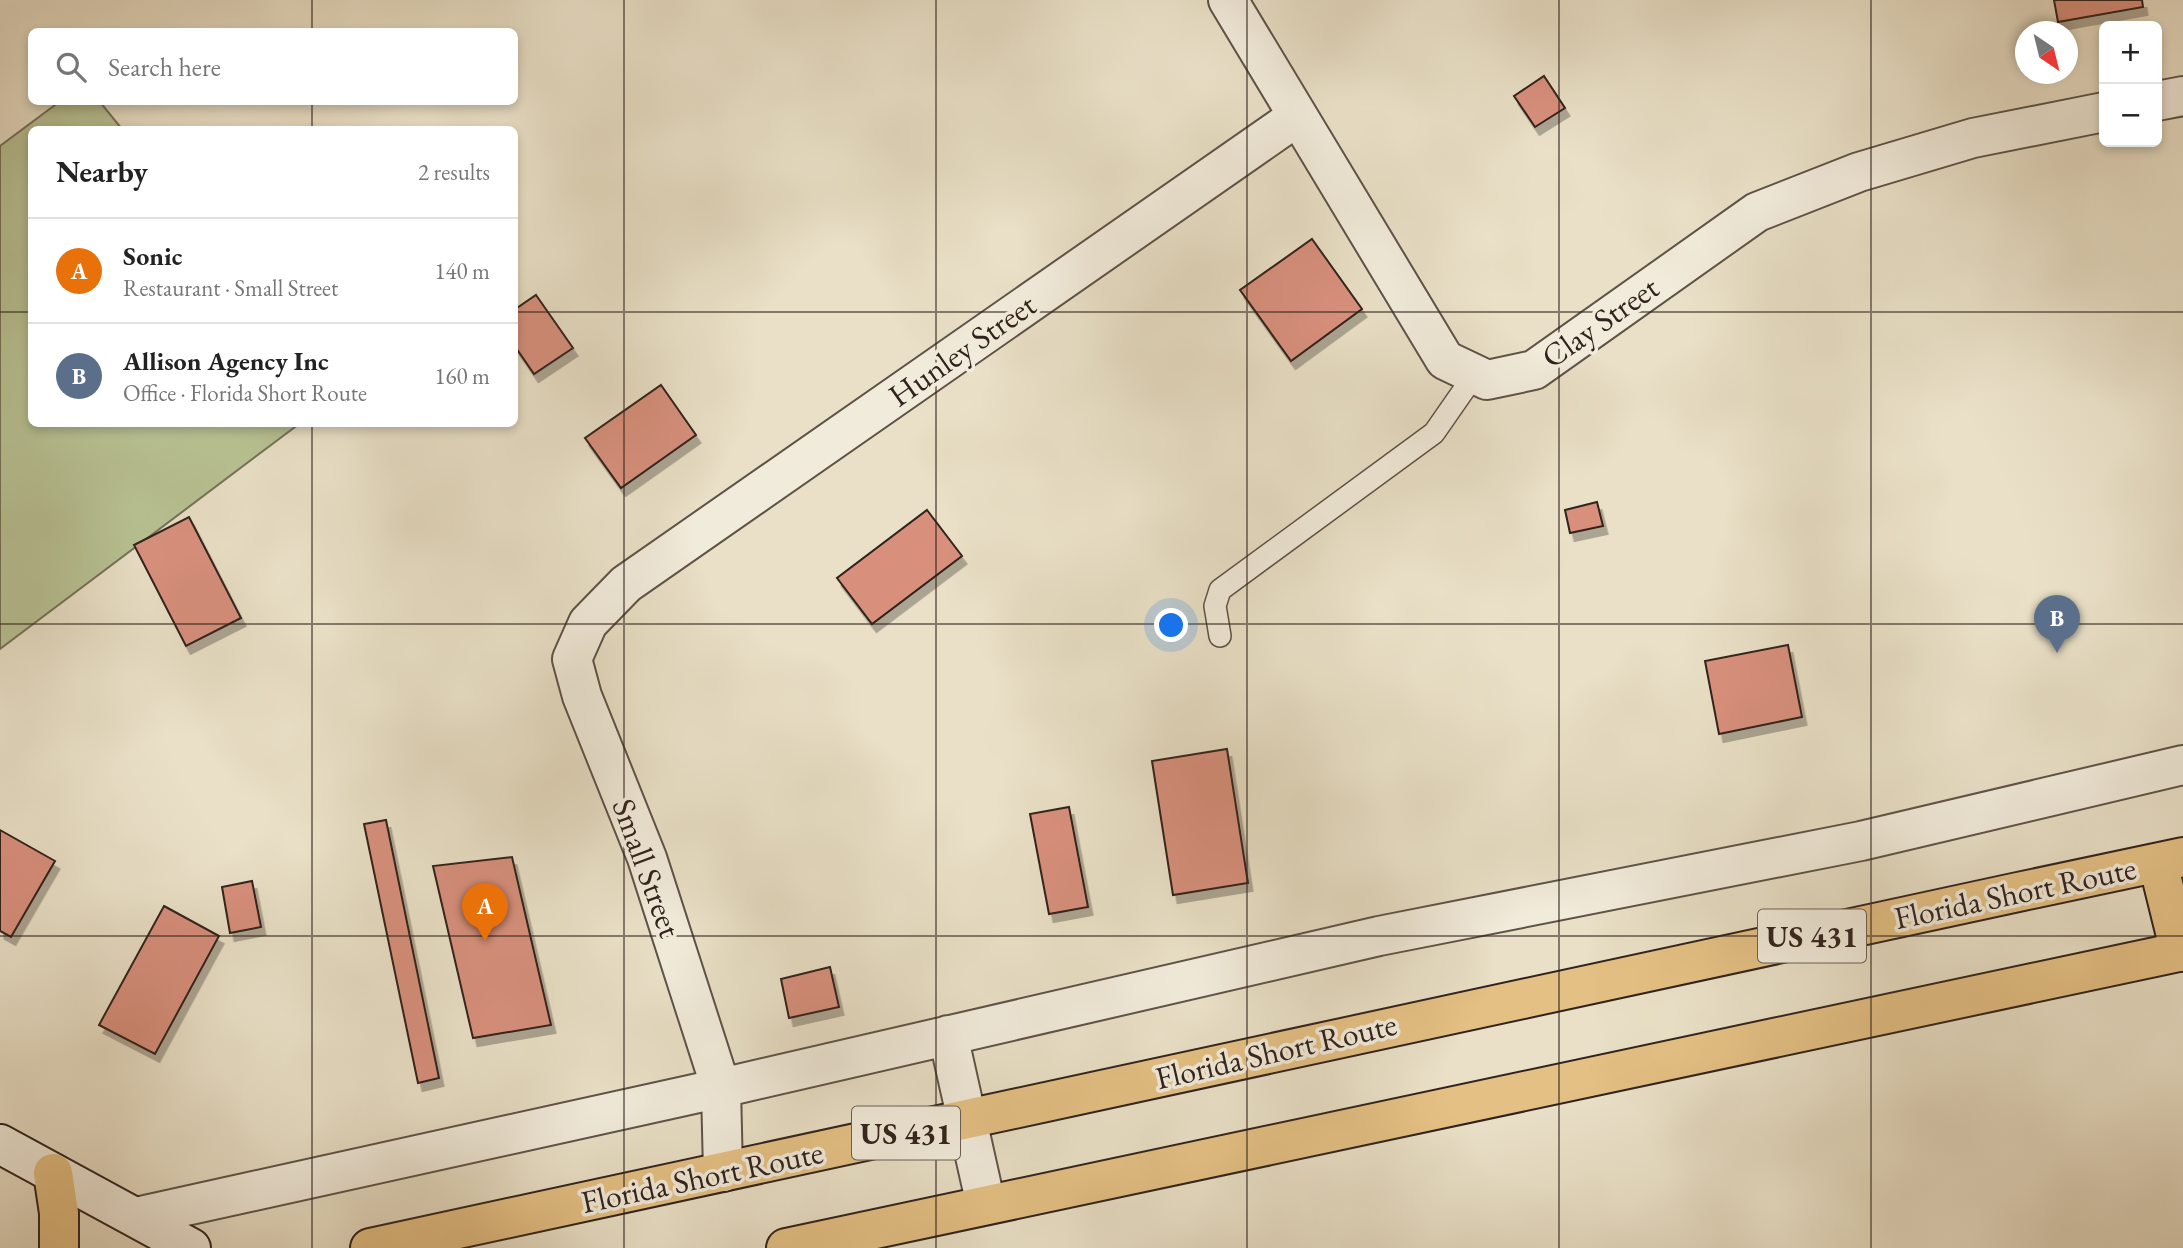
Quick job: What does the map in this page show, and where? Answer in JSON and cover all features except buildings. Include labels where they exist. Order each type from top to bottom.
[{"type":"highway","points":[[786,1248],[2181,951],[2170,860]]},
{"type":"highway","name":"Florida Short Route","points":[[370,1248],[2170,860]]},
{"type":"highway","points":[[53,1173],[59,1213],[59,1248]]},
{"type":"street","name":"Clay Street","points":[[1228,0],[1445,360],[1487,380],[1534,370],[1756,212],[1859,172],[1973,138],[2099,113]]},
{"type":"street","points":[[2162,100],[2183,96]]},
{"type":"street","name":"Hunley Street","points":[[626,584],[1297,116]]},
{"type":"street","name":"Small Street","points":[[626,584],[587,623],[572,659],[582,696],[647,858],[721,1088],[723,1172]]},
{"type":"street","points":[[136,1217],[721,1088],[1379,936],[1860,841],[2183,765]]},
{"type":"street","points":[[948,1035],[986,1205]]},
{"type":"street","points":[[0,1144],[191,1248]]},
{"type":"lane","points":[[1220,636],[1215,606],[1220,590],[1434,433],[1475,374]]},
{"type":"green space","points":[[55,105],[102,105],[120,126],[28,126],[28,427],[295,427],[0,649],[0,146]]},
{"type":"place","name":"Allison Agency Inc","points":[[2057,653]]},
{"type":"place","name":"Sonic","points":[[485,941]]}]
